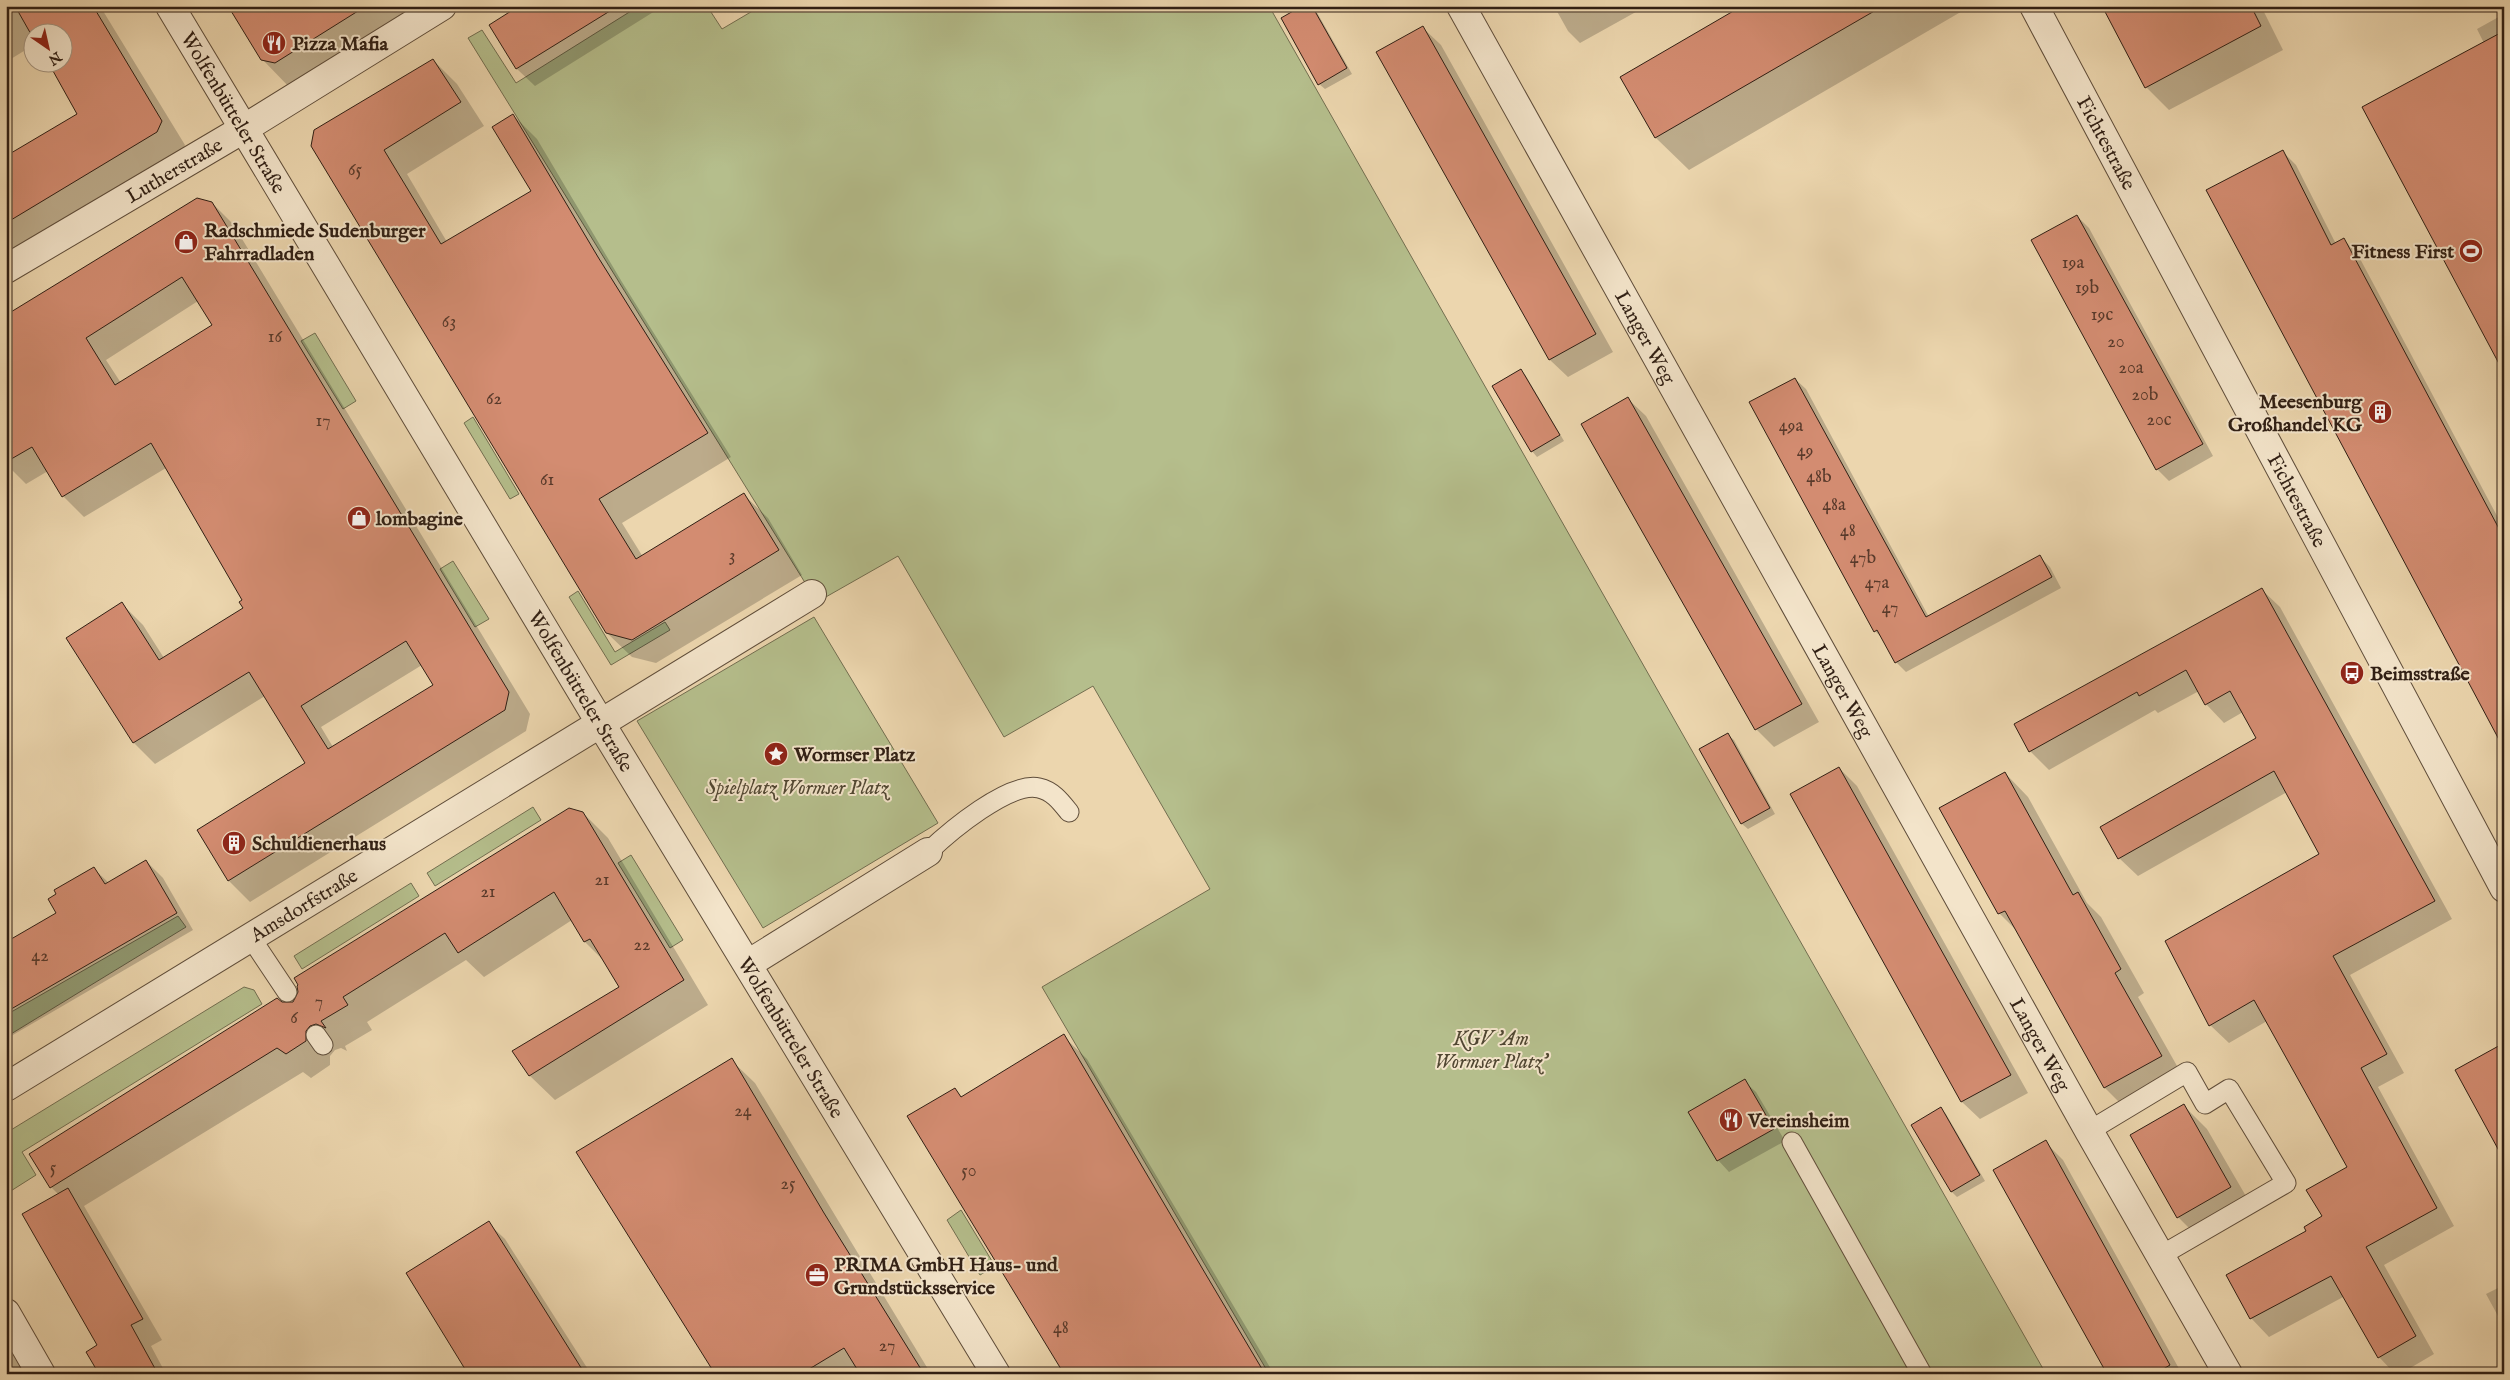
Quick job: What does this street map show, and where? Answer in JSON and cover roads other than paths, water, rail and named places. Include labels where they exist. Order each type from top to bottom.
[{"type":"street","name":"Wolfenbütteler Straße","points":[[170,6],[245,128],[601,724],[996,1374]]},
{"type":"street","name":"Lutherstraße","points":[[6,269],[245,128],[442,6]]},
{"type":"street","name":"Langer Weg","points":[[1461,6],[2089,1131],[2228,1374]]},
{"type":"street","name":"Fichtestraße","points":[[2034,6],[2504,888]]},
{"type":"street","points":[[601,724],[812,594]]},
{"type":"street","name":"Amsdorfstraße","points":[[6,1087],[601,724]]},
{"type":"street","points":[[748,964],[928,852]]},
{"type":"street","points":[[6,1313],[41,1374]]},
{"type":"lane","points":[[928,852],[950,831],[1015,789],[1039,788],[1058,798],[1069,812]]},
{"type":"lane","points":[[251,938],[287,992]]},
{"type":"lane","points":[[2089,1131],[2186,1072],[2206,1104],[2229,1089],[2286,1183],[2160,1256]]},
{"type":"lane","points":[[1792,1142],[1922,1374]]},
{"type":"place","name":"Pizza Mafia","points":[[274,43]]},
{"type":"place","name":"Radschmiede Sudenburger Fahrradladen","points":[[186,242]]},
{"type":"place","name":"Fitness First","points":[[2471,251]]},
{"type":"place","name":"Meesenburg Großhandel KG","points":[[2380,412]]},
{"type":"place","name":"lombagine","points":[[359,518]]},
{"type":"place","name":"Beimsstraße","points":[[2352,673]]},
{"type":"place","name":"Wormser Platz","points":[[776,754]]},
{"type":"place","name":"Schuldienerhaus","points":[[234,843]]},
{"type":"place","name":"Vereinsheim","points":[[1731,1120]]},
{"type":"place","name":"PRIMA GmbH Haus- und Grundstücksservice","points":[[817,1275]]},
{"type":"park label","name":"Spielplatz Wormser Platz","points":[[797,787]]},
{"type":"park label","name":"KGV 'Am Wormser Platz'","points":[[1491,1050]]}]
